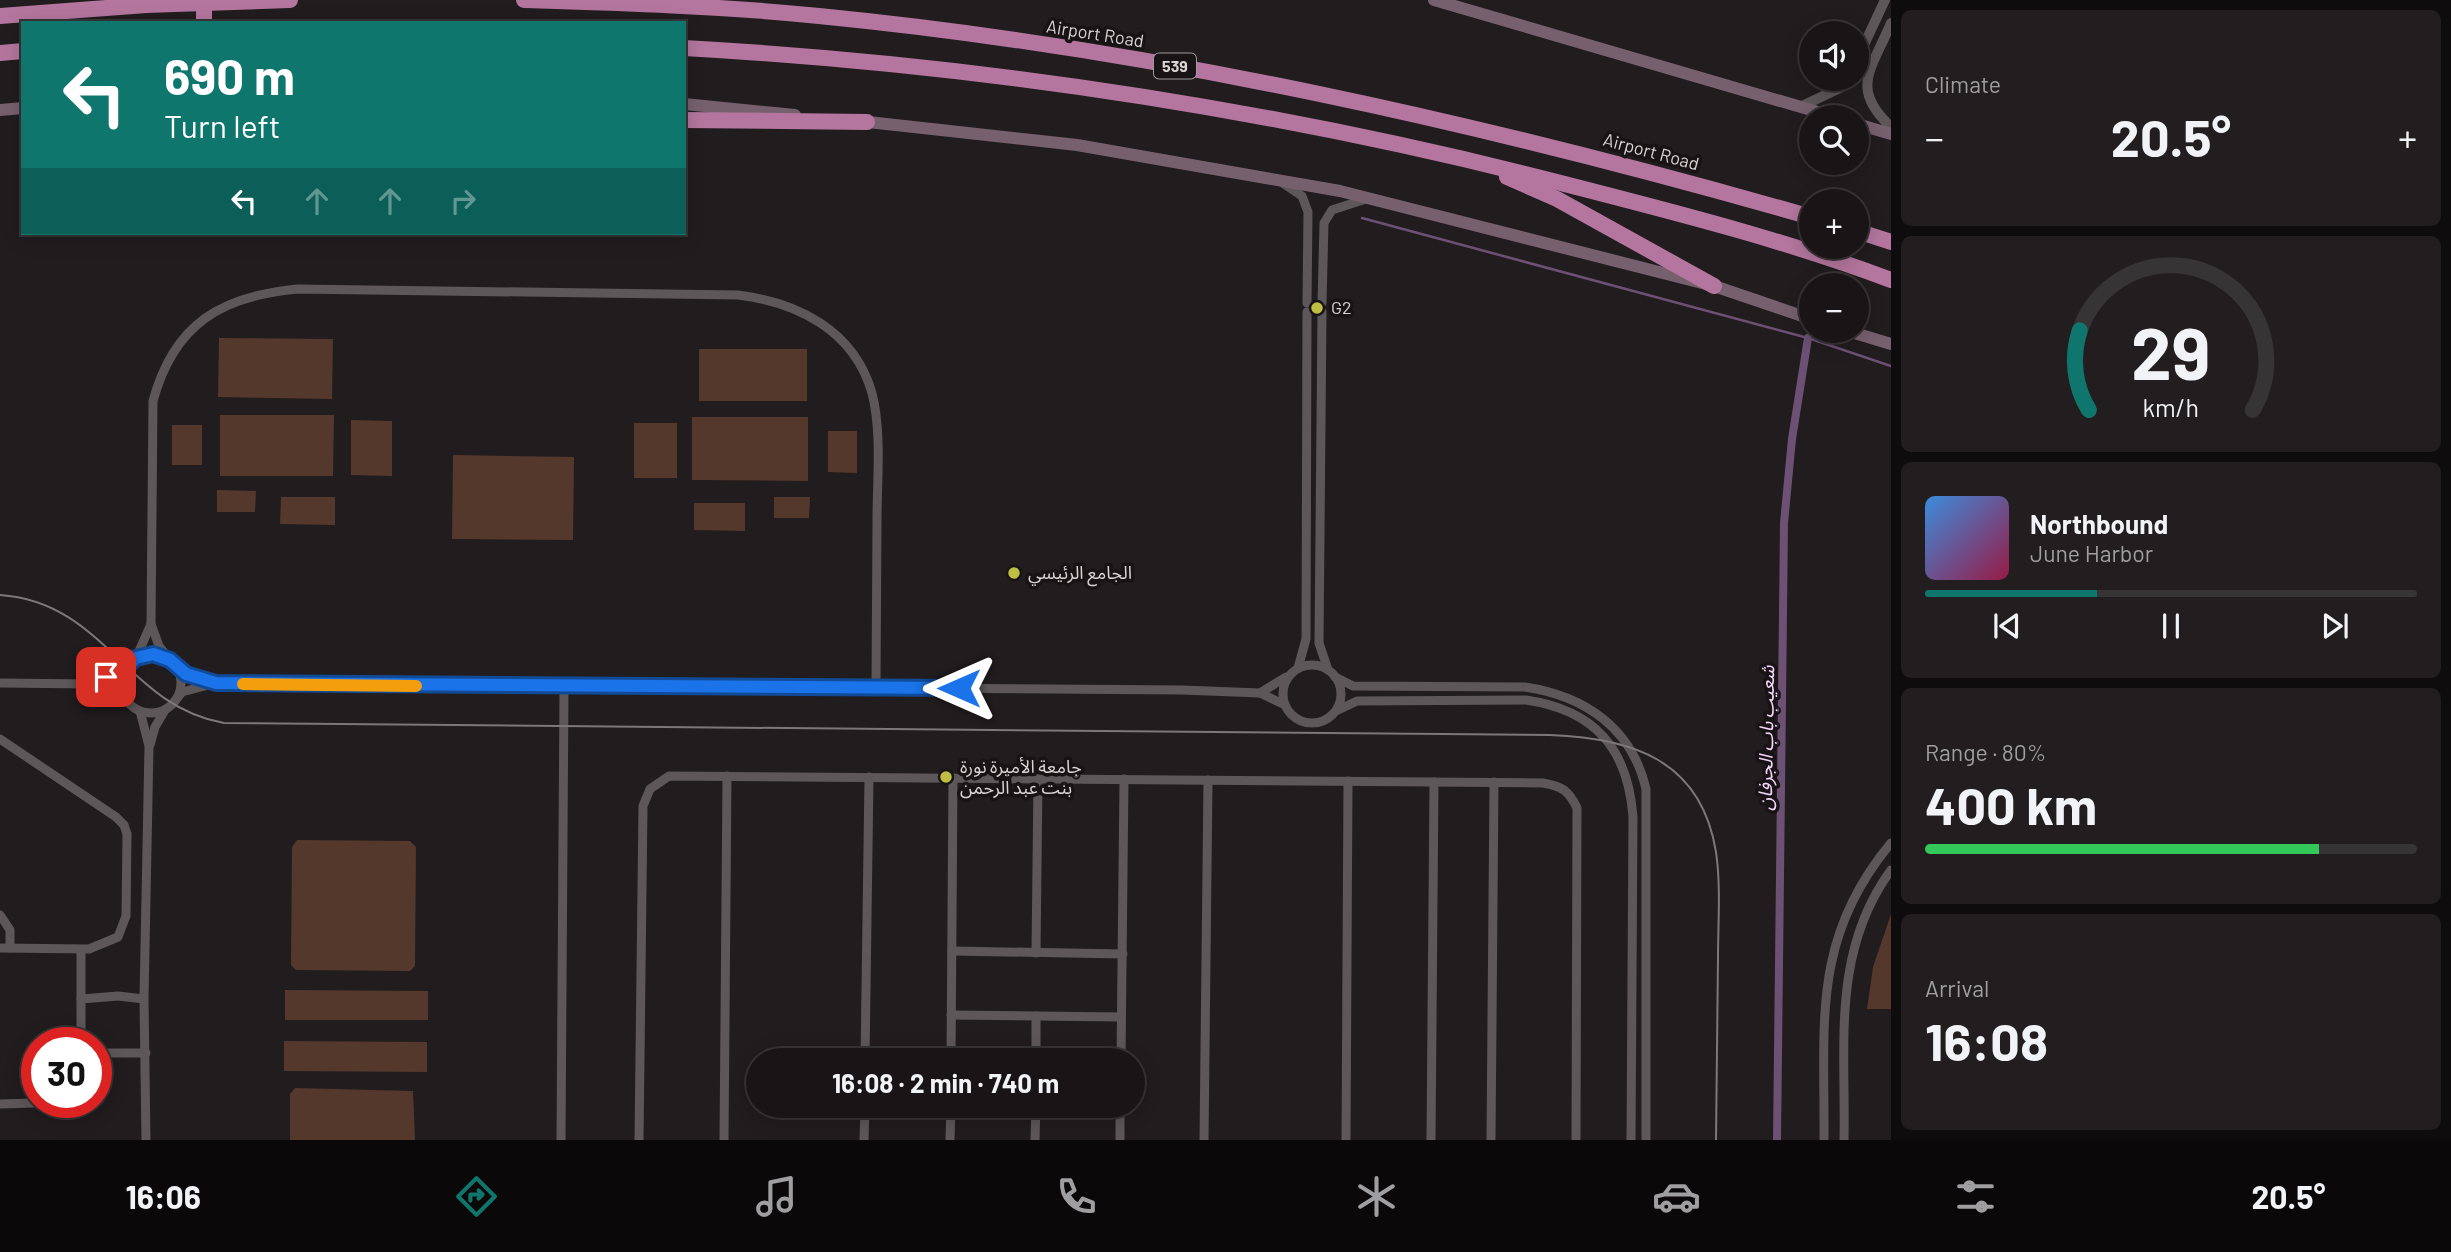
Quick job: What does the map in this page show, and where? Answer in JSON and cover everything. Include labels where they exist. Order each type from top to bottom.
[{"type":"highway","points":[[204,0],[204,21]]},
{"type":"highway","points":[[0,16],[146,5],[289,0]]},
{"type":"highway","name":"Airport Road","points":[[524,0],[642,4],[819,16],[996,38],[1202,70],[1507,135],[1799,214]]},
{"type":"highway","name":"539","points":[[686,48],[823,57],[1177,100],[1438,153],[1669,211],[1891,280]]},
{"type":"highway","points":[[0,54],[21,51]]},
{"type":"highway","points":[[686,120],[867,122]]},
{"type":"highway","points":[[1438,153],[1517,180],[1557,199],[1714,286]]},
{"type":"highway","points":[[1869,235],[1891,242]]},
{"type":"main road","points":[[1434,0],[1799,107]]},
{"type":"main road","points":[[686,104],[1077,145],[1269,178],[1368,198],[1714,286],[1799,315]]},
{"type":"main road","points":[[0,110],[21,108]]},
{"type":"main road","points":[[1869,128],[1891,134]]},
{"type":"main road","points":[[1869,337],[1891,344]]},
{"type":"street","points":[[1869,34],[1885,0]]},
{"type":"street","points":[[1891,23],[1866,84],[1867,100],[1891,127]]},
{"type":"street","points":[[1804,105],[1834,91]]},
{"type":"street","points":[[1269,178],[1293,188],[1301,196],[1308,212],[1306,639],[1294,671],[1283,688],[1285,705]]},
{"type":"street","points":[[1336,711],[1340,692],[1319,643],[1324,223],[1332,210],[1368,198]]},
{"type":"street","points":[[1307,288],[1316,292],[1322,289]]},
{"type":"street","points":[[176,701],[181,683],[172,663],[159,646],[151,624],[153,401],[159,377],[184,335],[221,306],[270,291],[298,289],[738,295],[789,304],[826,326],[851,353],[872,393],[877,473],[876,687]]},
{"type":"street","points":[[91,684],[126,668],[136,658],[151,624]]},
{"type":"street","points":[[136,658],[153,654],[172,663],[186,674],[216,683]]},
{"type":"street","points":[[1261,693],[1294,671],[1313,665],[1353,686],[1525,687],[1569,697],[1599,714],[1628,742],[1642,768],[1647,789],[1646,1140]]},
{"type":"street","points":[[126,668],[122,684],[126,699]]},
{"type":"street","points":[[0,683],[91,684],[126,699],[140,711],[157,713],[176,701],[182,692],[216,683],[876,687],[1261,693],[1285,705],[1297,718],[1305,722],[1323,720],[1357,701],[1526,700],[1547,703],[1582,718],[1615,751],[1632,795],[1631,1140]]},
{"type":"street","points":[[561,1140],[564,687]]},
{"type":"street","points":[[149,746],[155,727],[165,710]]},
{"type":"street","points":[[140,711],[149,746],[144,999],[146,1140]]},
{"type":"street","points":[[0,739],[124,825],[127,862],[124,928],[110,943],[81,950],[5,948],[10,930],[0,915]]},
{"type":"street","points":[[639,1140],[643,806],[650,789],[669,776],[1494,782],[1560,786],[1571,794],[1577,808],[1576,1140]]},
{"type":"street","points":[[724,1140],[727,776]]},
{"type":"street","points":[[865,1048],[869,777]]},
{"type":"street","points":[[951,1048],[953,778]]},
{"type":"street","points":[[1036,953],[1038,779]]},
{"type":"street","points":[[1121,1048],[1124,779]]},
{"type":"street","points":[[1204,1140],[1208,780]]},
{"type":"street","points":[[1346,1140],[1348,781]]},
{"type":"street","points":[[1431,1140],[1434,782]]},
{"type":"street","points":[[1491,1140],[1494,782]]},
{"type":"street","points":[[1824,1140],[1825,1005],[1829,967],[1838,931],[1853,896],[1891,843]]},
{"type":"street","points":[[1844,1140],[1846,979],[1854,942],[1867,907],[1891,870]]},
{"type":"street","points":[[80,1027],[81,950]]},
{"type":"street","points":[[952,951],[1123,954]]},
{"type":"street","points":[[80,999],[144,999]]},
{"type":"street","points":[[951,1015],[1121,1017]]},
{"type":"street","points":[[1036,1016],[1036,1048]]},
{"type":"street","points":[[112,1053],[146,1053]]},
{"type":"street","points":[[0,1104],[21,1103]]},
{"type":"street","points":[[864,1140],[865,1118]]},
{"type":"street","points":[[950,1140],[951,1118]]},
{"type":"street","points":[[1035,1140],[1036,1118]]},
{"type":"street","points":[[1120,1118],[1120,1140]]},
{"type":"shaded area","points":[[219,338],[333,339],[332,399],[218,397]]},
{"type":"shaded area","points":[[699,349],[807,349],[807,401],[699,401]]},
{"type":"shaded area","points":[[220,415],[334,415],[333,476],[220,476]]},
{"type":"shaded area","points":[[692,417],[808,417],[808,481],[692,480]]},
{"type":"shaded area","points":[[351,420],[392,421],[392,476],[351,475]]},
{"type":"shaded area","points":[[634,423],[677,423],[677,478],[634,478]]},
{"type":"shaded area","points":[[172,425],[202,425],[202,465],[172,465]]},
{"type":"shaded area","points":[[828,431],[857,431],[857,473],[828,472]]},
{"type":"shaded area","points":[[453,455],[574,457],[573,540],[452,539]]},
{"type":"shaded area","points":[[217,490],[256,491],[255,512],[217,512]]},
{"type":"shaded area","points":[[281,497],[335,497],[335,525],[280,524]]},
{"type":"shaded area","points":[[774,497],[810,497],[809,518],[774,518]]},
{"type":"shaded area","points":[[694,503],[745,503],[745,531],[694,530]]},
{"type":"shaded area","points":[[297,840],[410,841],[416,847],[415,966],[410,971],[296,970],[291,965],[292,847]]},
{"type":"shaded area","points":[[1891,914],[1891,1009],[1867,1009],[1873,967]]},
{"type":"shaded area","points":[[285,990],[428,991],[428,1020],[285,1020]]},
{"type":"shaded area","points":[[284,1041],[427,1042],[427,1072],[284,1071]]},
{"type":"shaded area","points":[[295,1088],[413,1091],[415,1140],[290,1140],[290,1094]]},
{"type":"waterway","points":[[1362,218],[1808,338],[1891,366]]},
{"type":"waterway","name":"شعيب باب الجرفان","points":[[1777,1140],[1784,523],[1792,439],[1807,343]]},
{"type":"tram line","points":[[0,595],[36,602],[66,616],[91,634],[162,697],[191,713],[224,723],[1550,735],[1608,741],[1634,749],[1658,760],[1678,775],[1695,795],[1708,820],[1716,852],[1719,905],[1716,1140]]},
{"type":"slow traffic","points":[[243,684],[416,686]]},
{"type":"place","name":"G2","points":[[1317,308]]},
{"type":"place","name":"الجامع الرئيسي","points":[[1014,573]]},
{"type":"place","name":"جامعة الأميرة نورة بنت عبد الرحمن","points":[[946,777]]},
{"type":"route","points":[[106,677],[126,668],[144,654],[153,654],[170,660],[186,674],[216,683],[959,688]]}]
